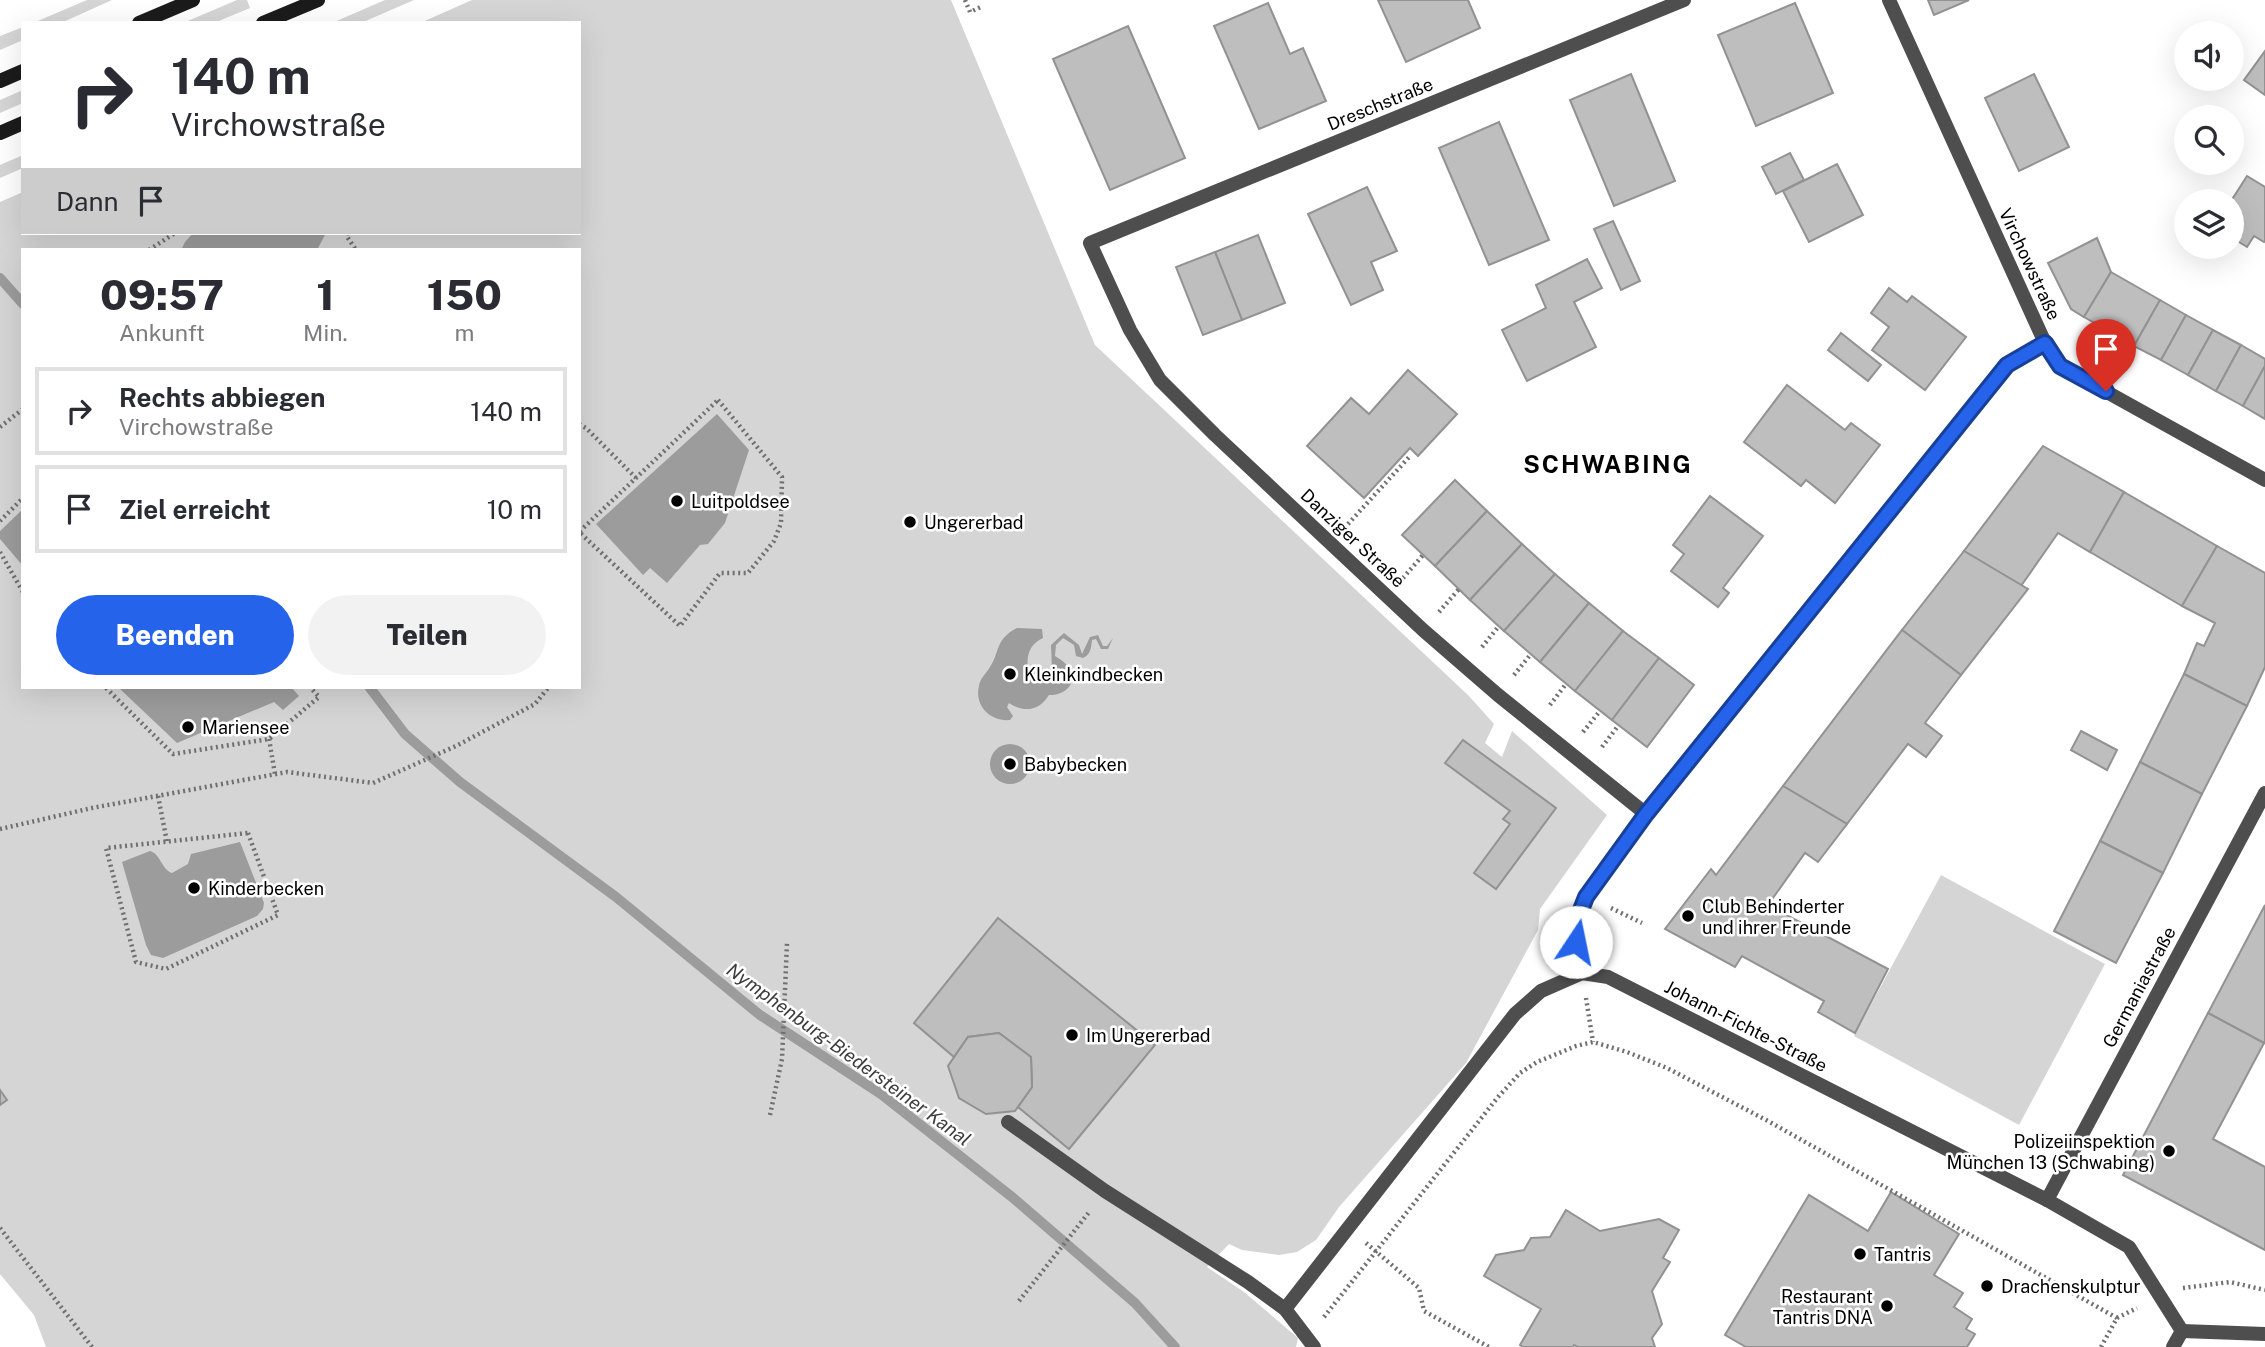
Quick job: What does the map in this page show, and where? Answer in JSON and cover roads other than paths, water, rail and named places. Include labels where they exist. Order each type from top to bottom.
[{"type":"main road","points":[[143,21],[193,0]]},
{"type":"main road","points":[[266,21],[286,6],[318,0]]},
{"type":"main road","points":[[0,81],[21,72]]},
{"type":"main road","points":[[0,133],[21,124]]},
{"type":"street","name":"Dreschstraße","points":[[1090,243],[1684,0]]},
{"type":"street","name":"Virchowstraße","points":[[1889,0],[2045,343],[2060,366],[2265,480]]},
{"type":"street","name":"Danziger Straße","points":[[1090,243],[1130,330],[1160,380],[1423,630],[1646,814]]},
{"type":"street","points":[[1285,1308],[1516,1014],[1541,991],[1582,973],[1576,942],[1577,920],[1586,897],[1646,814],[2007,365],[2045,343]]},
{"type":"street","name":"Germaniastraße","points":[[2047,1200],[2265,793]]},
{"type":"street","name":"Johann-Fichte-Straße","points":[[1582,973],[1608,977],[2047,1200],[2129,1247],[2182,1331]]},
{"type":"street","points":[[1009,1122],[1105,1191],[1285,1308],[1314,1347]]},
{"type":"street","points":[[2173,1347],[2182,1331],[2265,1334]]},
{"type":"waterway","name":"Nymphenburg-Biedersteiner Kanal","points":[[0,278],[21,302]]},
{"type":"waterway","name":"Nymphenburg-Biedersteiner Kanal","points":[[371,689],[405,734],[460,782],[616,897],[760,1015],[881,1094],[1012,1197],[1135,1303],[1175,1347]]},
{"type":"place","name":"Luitpoldsee","points":[[677,501]]},
{"type":"place","name":"Ungererbad","points":[[910,522]]},
{"type":"place","name":"Kleinkindbecken","points":[[1010,674]]},
{"type":"place","name":"Mariensee","points":[[188,727]]},
{"type":"place","name":"Babybecken","points":[[1010,764]]},
{"type":"place","name":"Kinderbecken","points":[[194,888]]},
{"type":"place","name":"Club Behinderter und ihrer Freunde","points":[[1688,916]]},
{"type":"place","name":"Im Ungererbad","points":[[1072,1035]]},
{"type":"place","name":"Polizeiinspektion München 13 (Schwabing)","points":[[2169,1151]]},
{"type":"place","name":"Tantris","points":[[1860,1254]]},
{"type":"place","name":"Drachenskulptur","points":[[1987,1286]]},
{"type":"place","name":"Restaurant Tantris DNA","points":[[1887,1306]]},
{"type":"district","name":"SCHWABING","points":[[1608,464]]}]
